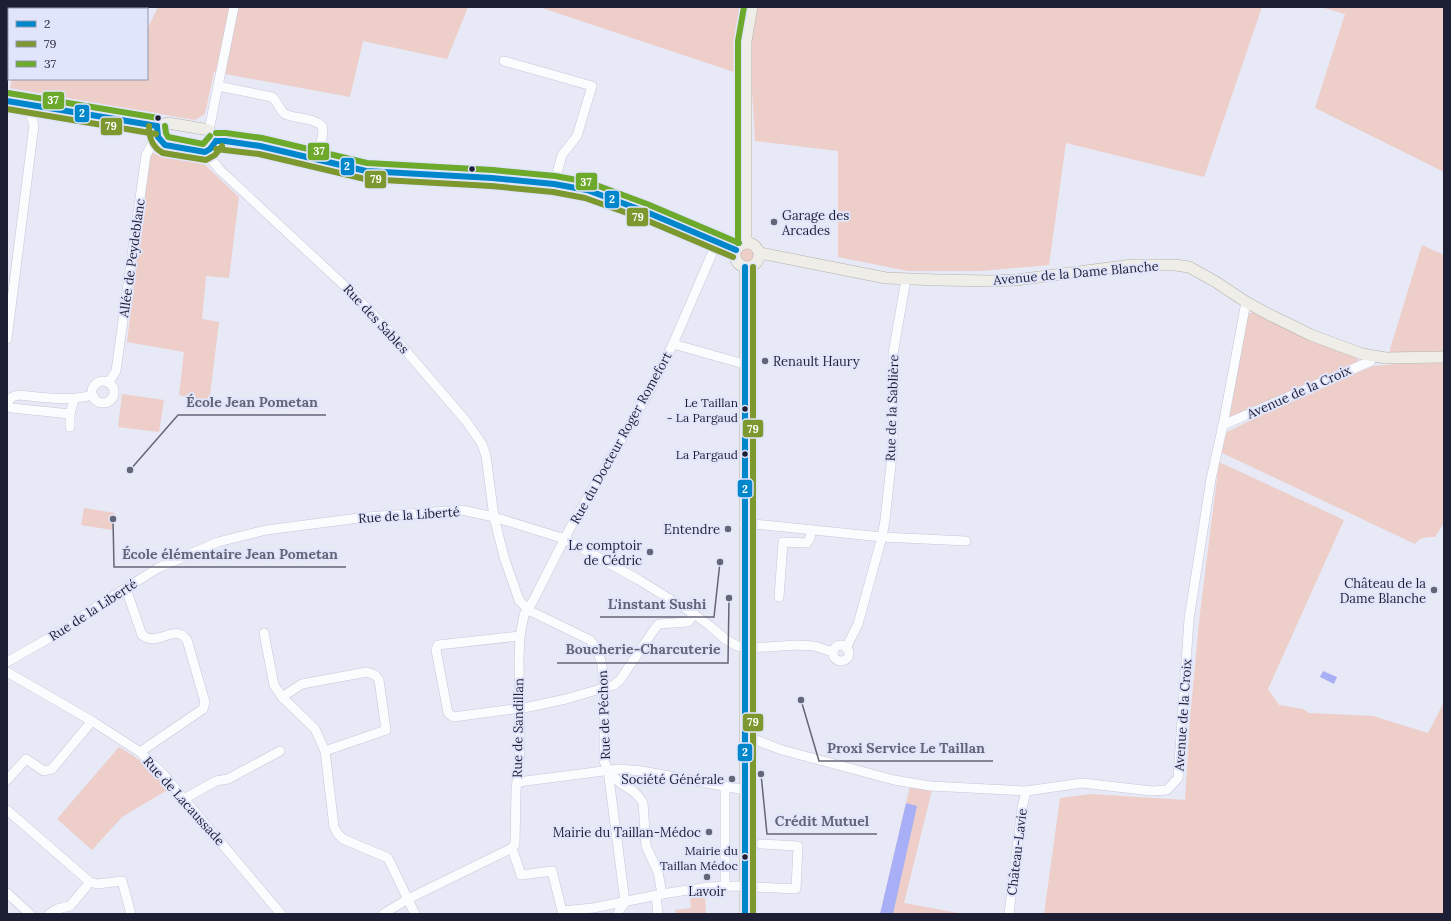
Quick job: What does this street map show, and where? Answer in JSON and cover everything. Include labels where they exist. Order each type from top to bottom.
[{"type":"main road","points":[[746,243],[746,41],[752,7]]},
{"type":"main road","points":[[7,102],[27,104],[157,131],[168,123],[209,130],[220,141],[260,146],[366,171],[466,176],[554,184],[587,190],[736,250]]},
{"type":"main road","points":[[157,131],[160,141],[165,145],[205,152],[220,141]]},
{"type":"main road","points":[[746,243],[755,246],[760,253],[757,263],[753,266],[745,267],[740,265],[736,260],[736,250],[739,246],[746,243]]},
{"type":"main road","name":"Avenue de la Dame Blanche","points":[[760,253],[886,278],[906,280],[990,282],[1132,266],[1175,265],[1189,267],[1270,316],[1310,335],[1372,357],[1444,357]]},
{"type":"main road","points":[[745,267],[745,914]]},
{"type":"street","points":[[209,130],[234,7]]},
{"type":"street","points":[[504,61],[592,86],[577,136],[562,156],[554,184]]},
{"type":"street","points":[[218,86],[272,97],[277,101],[280,109],[285,114],[316,121],[322,126],[323,133],[317,160]]},
{"type":"street","points":[[7,339],[34,124],[27,104]]},
{"type":"street","name":"Allée de Peydeblanc","points":[[108,383],[116,371],[146,155],[157,131]]},
{"type":"street","name":"Rue des Sables","points":[[205,152],[220,170],[348,289],[388,330],[466,421],[482,444],[486,456],[494,517]]},
{"type":"street","name":"Rue du Docteur Roger Romefort","points":[[528,610],[565,539],[648,394],[673,344],[717,242]]},
{"type":"street","name":"Rue de la Sablière","points":[[833,652],[838,646],[846,648],[858,624],[882,537],[893,447],[893,354],[906,280]]},
{"type":"street","name":"Avenue de la Croix","points":[[745,739],[756,740],[782,750],[894,780],[940,787],[1026,791],[1082,783],[1152,791],[1167,790],[1178,778],[1190,619],[1211,479],[1223,425],[1246,302]]},
{"type":"street","points":[[673,344],[744,364]]},
{"type":"street","name":"Avenue de la Croix","points":[[1223,425],[1371,361],[1372,357]]},
{"type":"street","points":[[104,381],[108,383],[112,386],[113,396],[104,403],[96,401],[92,395],[92,387],[97,382],[104,381]]},
{"type":"street","points":[[70,414],[12,408],[9,407],[8,400],[11,397],[18,395],[74,399],[92,395]]},
{"type":"street","points":[[70,427],[70,414],[74,399]]},
{"type":"street","name":"Rue de la Liberté","points":[[7,662],[67,628],[158,568],[218,542],[266,530],[367,517],[462,510],[494,517],[565,539],[639,580],[694,614],[737,646],[814,646],[833,652]]},
{"type":"street","name":"Rue de Péchon","points":[[494,517],[504,557],[519,600],[528,610],[590,640],[600,656],[604,688],[604,761],[608,770],[625,902]]},
{"type":"street","points":[[744,523],[882,537],[966,541]]},
{"type":"street","points":[[779,597],[783,542],[807,543],[810,538],[810,530]]},
{"type":"street","points":[[126,589],[142,635],[146,639],[152,640],[176,633],[184,636],[187,640],[205,702],[203,709],[140,752]]},
{"type":"street","name":"Rue de Sandillan","points":[[512,848],[515,844],[516,791],[520,750],[520,636],[524,615],[528,610]]},
{"type":"street","points":[[520,636],[438,645],[436,650],[446,708],[453,717],[520,709],[566,699],[614,685],[620,680],[659,624],[688,622],[694,614]]},
{"type":"street","points":[[264,633],[274,685],[282,697],[315,729],[325,751],[334,827],[343,839],[388,858],[415,914]]},
{"type":"street","points":[[7,666],[7,672]]},
{"type":"street","name":"Rue de Lacaussade","points":[[7,672],[92,721],[140,752],[163,774],[281,914]]},
{"type":"street","points":[[282,697],[302,684],[367,672],[375,675],[379,680],[386,730],[325,751]]},
{"type":"street","points":[[7,780],[26,759],[44,771],[52,769],[92,721]]},
{"type":"street","points":[[184,800],[216,780],[228,779],[280,751]]},
{"type":"street","points":[[518,782],[620,769],[642,771],[745,790]]},
{"type":"street","points":[[608,770],[618,782],[636,793],[643,804],[646,846],[658,872],[658,914]]},
{"type":"street","points":[[725,787],[725,886]]},
{"type":"street","name":"Château-Lavie","points":[[1009,914],[1022,808],[1026,791]]},
{"type":"street","points":[[7,810],[90,882],[97,884],[122,881],[131,914]]},
{"type":"street","points":[[383,914],[408,899],[512,848],[522,875],[552,871],[562,911],[593,908],[708,887],[744,886],[796,889],[798,846],[761,844]]},
{"type":"street","points":[[49,914],[70,906],[90,882]]},
{"type":"street","points":[[7,893],[30,914]]},
{"type":"street","points":[[618,914],[625,902]]},
{"type":"street","points":[[593,908],[603,914]]},
{"type":"shaded area","points":[[158,7],[468,7],[447,59],[363,41],[350,97],[214,72],[205,114],[195,120],[10,88],[12,80],[148,80],[148,28]]},
{"type":"shaded area","points":[[539,7],[1262,7],[1204,177],[1066,143],[1049,265],[981,271],[908,271],[838,257],[838,151],[755,141],[751,72],[734,72]]},
{"type":"shaded area","points":[[1320,7],[1444,7],[1444,172],[1315,108],[1345,14]]},
{"type":"shaded area","points":[[150,153],[201,161],[239,197],[229,278],[206,276],[202,319],[219,322],[209,403],[179,395],[184,352],[127,342]]},
{"type":"shaded area","points":[[1422,245],[1444,255],[1444,354],[1390,355],[1390,349]]},
{"type":"shaded area","points":[[747,246],[753,249],[756,255],[753,261],[747,264],[741,261],[738,255],[741,249]]},
{"type":"shaded area","points":[[1255,312],[1323,345],[1357,358],[1358,361],[1356,364],[1231,418],[1228,415],[1248,314]]},
{"type":"shaded area","points":[[1444,363],[1444,523],[1435,537],[1421,539],[1415,544],[1220,452],[1227,432],[1373,366]]},
{"type":"shaded area","points":[[122,394],[164,400],[159,432],[118,427]]},
{"type":"shaded area","points":[[1219,462],[1344,520],[1268,689],[1279,705],[1303,709],[1309,713],[1373,716],[1428,733],[1444,702],[1444,914],[1044,914],[1060,798],[1091,794],[1185,800],[1190,718],[1200,613]]},
{"type":"shaded area","points":[[84,508],[115,513],[112,530],[81,525]]},
{"type":"shaded area","points":[[119,747],[134,756],[146,766],[169,789],[122,817],[92,850],[57,819]]},
{"type":"shaded area","points":[[910,786],[932,790],[904,903],[958,914],[880,914]]},
{"type":"shaded area","points":[[705,894],[706,914],[676,914],[675,910],[691,908],[690,896]]},
{"type":"water","points":[[1323,671],[1337,677],[1334,684],[1320,677]]},
{"type":"water","points":[[906,803],[917,806],[893,914],[880,914]]},
{"type":"transit line","name":"37","points":[[738,243],[738,41],[744,7]]},
{"type":"transit line","name":"37","points":[[8,93],[158,118]]},
{"type":"transit line","name":"2","points":[[7,101],[157,126]]},
{"type":"transit line","name":"79","points":[[7,109],[156,134]]},
{"type":"transit line","name":"79","points":[[149,126],[152,142],[156,148],[163,153],[206,160],[215,155],[222,146]]},
{"type":"transit line","name":"2","points":[[157,126],[158,137],[165,145],[205,152],[210,149],[216,141]]},
{"type":"transit line","name":"37","points":[[165,126],[168,137],[203,144],[210,136]]},
{"type":"transit line","name":"37","points":[[216,133],[262,138],[367,163],[493,170],[555,176],[588,182],[647,204],[739,243]]},
{"type":"transit line","name":"2","points":[[216,141],[260,146],[366,171],[492,178],[554,184],[587,190],[644,211],[736,250]]},
{"type":"transit line","name":"79","points":[[216,149],[259,154],[365,179],[491,186],[553,192],[585,198],[641,218],[733,257]]},
{"type":"transit line","name":"2","points":[[745,267],[745,914]]},
{"type":"transit line","name":"79","points":[[753,267],[753,914]]},
{"type":"place","name":"Garage des Arcades","points":[[774,222]]},
{"type":"place","name":"Renault Haury","points":[[765,361]]},
{"type":"place","name":"Le Taillan - La Pargaud","points":[[745,409]]},
{"type":"place","name":"La Pargaud","points":[[745,454]]},
{"type":"place","name":"École Jean Pometan","points":[[130,470]]},
{"type":"place","name":"École élémentaire Jean Pometan","points":[[113,519]]},
{"type":"place","name":"Entendre","points":[[728,529]]},
{"type":"place","name":"Le comptoir de Cédric","points":[[650,552]]},
{"type":"place","name":"L'instant Sushi","points":[[720,562]]},
{"type":"place","name":"Château de la Dame Blanche","points":[[1434,590]]},
{"type":"place","name":"Boucherie-Charcuterie","points":[[729,598]]},
{"type":"place","name":"Proxi Service Le Taillan","points":[[801,700]]},
{"type":"place","name":"Crédit Mutuel","points":[[761,774]]},
{"type":"place","name":"Société Générale","points":[[732,779]]},
{"type":"place","name":"Mairie du Taillan-Médoc","points":[[709,832]]},
{"type":"place","name":"Mairie du Taillan Médoc","points":[[745,857]]},
{"type":"place","name":"Lavoir","points":[[707,877]]}]
